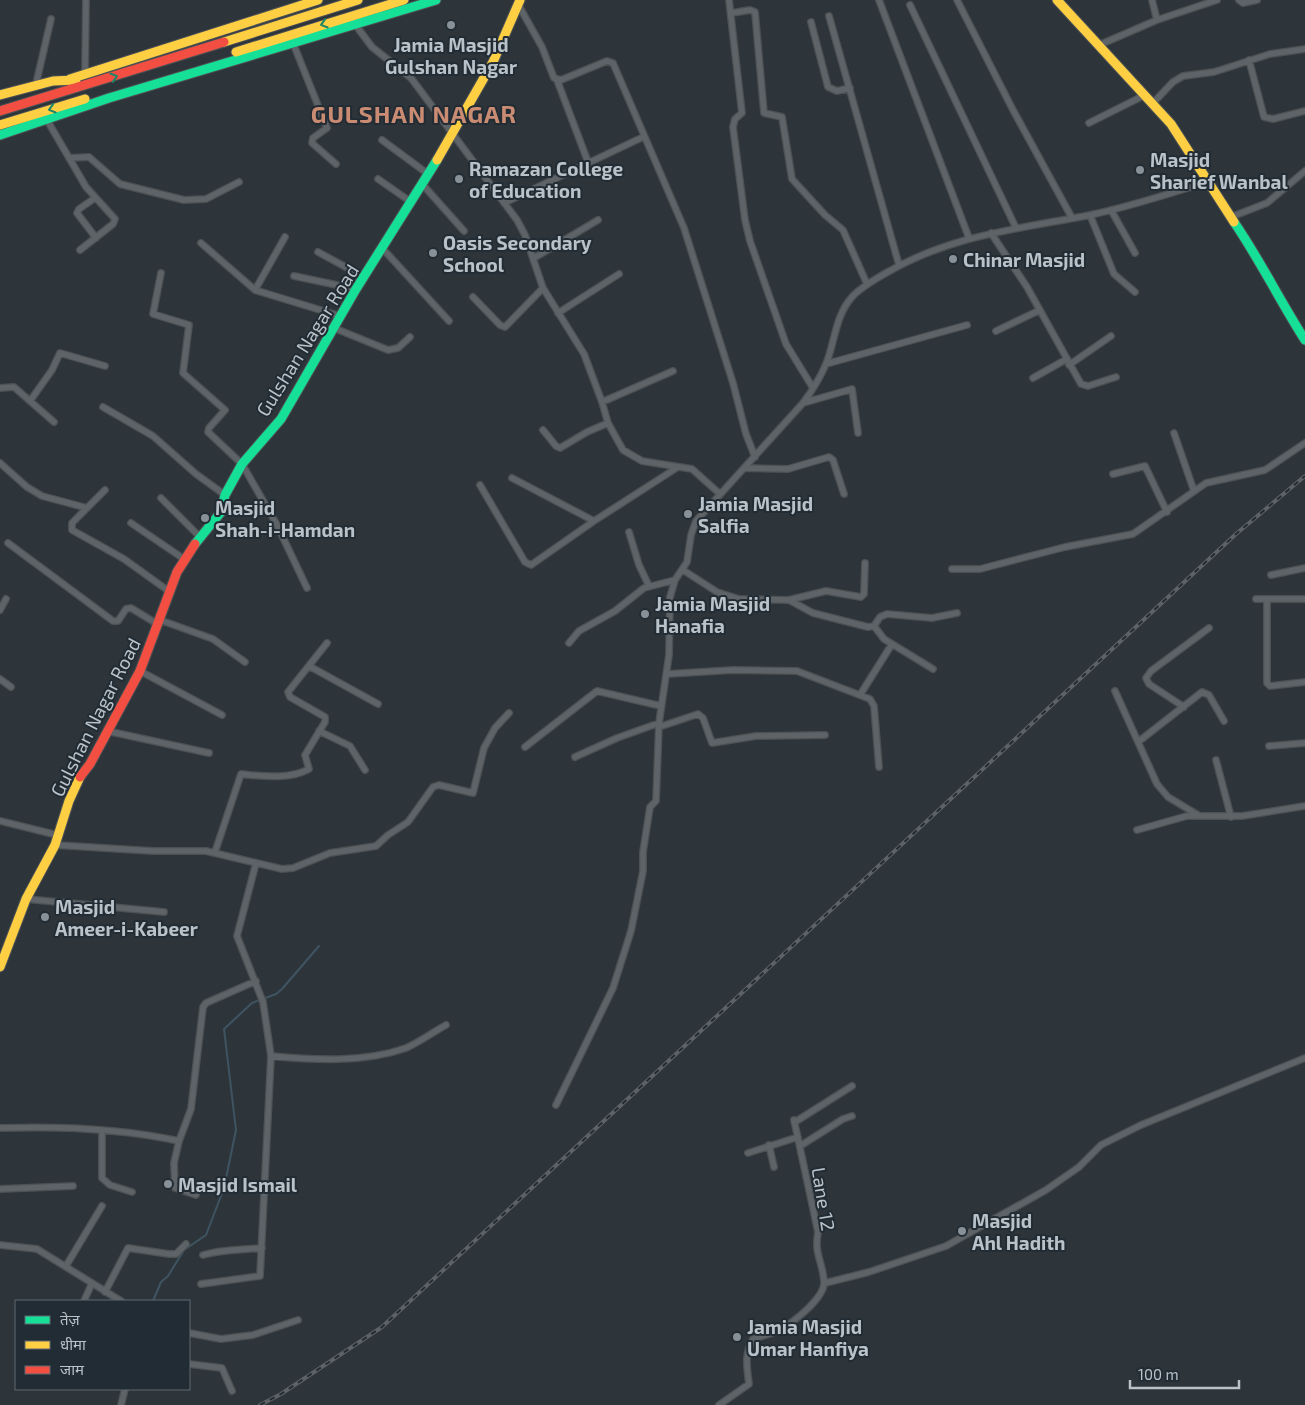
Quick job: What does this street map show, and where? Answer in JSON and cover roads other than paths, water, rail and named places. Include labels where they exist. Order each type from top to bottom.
[{"type":"main road","points":[[0,95],[36,84],[84,74],[318,0]]},
{"type":"main road","points":[[0,111],[89,85],[358,0]]},
{"type":"main road","points":[[0,136],[109,98],[293,43],[404,0]]},
{"type":"main road","points":[[0,125],[352,20],[436,0]]},
{"type":"main road","points":[[1057,0],[1172,124],[1207,182],[1257,256],[1276,295],[1305,340]]},
{"type":"main road","name":"Gulshan Nagar Road","points":[[0,967],[26,899],[54,845],[81,776],[90,764],[140,671],[184,559],[221,512],[225,496],[242,464],[281,419],[340,316],[422,185],[493,62],[520,3]]},
{"type":"main road","points":[[70,78],[89,85]]},
{"type":"street","points":[[84,74],[86,0]]},
{"type":"street","points":[[729,0],[742,113],[735,120],[733,127],[746,230],[786,344],[814,388]]},
{"type":"street","points":[[879,0],[969,238]]},
{"type":"street","points":[[957,0],[1013,110],[1072,218]]},
{"type":"street","points":[[1152,0],[1157,20]]},
{"type":"street","points":[[1100,45],[1157,20],[1217,0]]},
{"type":"street","points":[[1239,0],[1243,3],[1257,0]]},
{"type":"street","points":[[520,3],[542,47],[552,76],[557,80],[588,162]]},
{"type":"street","points":[[910,5],[1016,228]]},
{"type":"street","points":[[732,13],[750,10],[755,12],[764,114],[782,117],[792,179],[825,215],[843,230],[867,284]]},
{"type":"street","points":[[829,16],[900,265]]},
{"type":"street","points":[[36,84],[51,19]]},
{"type":"street","points":[[352,20],[372,47],[411,78],[522,228],[534,258],[542,288],[584,354],[608,423],[617,442],[629,455],[642,461],[697,472],[720,494]]},
{"type":"street","points":[[811,22],[828,87],[837,91],[850,88]]},
{"type":"street","points":[[293,43],[327,128],[326,131],[313,138],[312,143],[336,164]]},
{"type":"street","points":[[1152,104],[1177,78],[1214,72],[1249,60],[1305,49]]},
{"type":"street","points":[[1249,60],[1264,117],[1273,119],[1305,111]]},
{"type":"street","points":[[557,80],[603,62],[610,61],[613,63],[684,228],[746,434],[755,456]]},
{"type":"street","points":[[1089,123],[1144,95]]},
{"type":"street","points":[[47,120],[69,158],[96,198],[115,219],[113,224],[80,250]]},
{"type":"street","points":[[504,203],[643,136]]},
{"type":"street","points":[[382,140],[428,174]]},
{"type":"street","points":[[69,158],[89,157],[120,184],[184,200],[206,199],[239,182]]},
{"type":"street","points":[[1231,217],[1266,203],[1305,171]]},
{"type":"street","points":[[378,178],[411,202]]},
{"type":"street","points":[[556,1105],[614,988],[631,931],[643,871],[643,852],[650,806],[656,801],[659,725],[670,645],[669,604],[675,580],[683,570],[689,556],[694,524],[803,403],[814,388],[826,364],[842,312],[852,297],[867,284],[900,265],[940,246],[991,233],[1111,210],[1207,182]]},
{"type":"street","points":[[422,185],[464,230]]},
{"type":"street","points":[[96,198],[79,209],[77,213],[96,238]]},
{"type":"street","points":[[1111,210],[1135,253]]},
{"type":"street","points":[[1090,215],[1114,274],[1135,292]]},
{"type":"street","points":[[534,258],[598,220]]},
{"type":"street","points":[[991,233],[1040,310],[1080,384],[1085,387],[1116,377]]},
{"type":"street","points":[[255,290],[285,237]]},
{"type":"street","points":[[201,243],[255,290],[340,316]]},
{"type":"street","points":[[383,249],[449,320]]},
{"type":"street","points":[[318,252],[364,277]]},
{"type":"street","points":[[161,273],[152,314],[189,325],[184,373],[224,408],[224,412],[208,428],[208,432],[242,464],[277,525],[307,588]]},
{"type":"street","points":[[558,313],[619,274]]},
{"type":"street","points":[[294,276],[356,290]]},
{"type":"street","points":[[473,297],[500,325],[505,327],[542,288]]},
{"type":"street","points":[[996,330],[1040,310]]},
{"type":"street","points":[[826,364],[967,325]]},
{"type":"street","points":[[334,328],[388,350],[398,348],[410,337]]},
{"type":"street","points":[[1033,378],[1067,362],[1110,336]]},
{"type":"street","points":[[30,402],[60,353],[105,366]]},
{"type":"street","points":[[602,402],[673,371]]},
{"type":"street","points":[[0,388],[14,387],[54,422]]},
{"type":"street","points":[[803,403],[852,389],[858,433]]},
{"type":"street","points":[[103,407],[153,436],[183,463],[225,496]]},
{"type":"street","points":[[543,430],[556,446],[560,448],[587,432],[608,423]]},
{"type":"street","points":[[1174,433],[1194,491]]},
{"type":"street","points":[[952,568],[980,569],[1065,546],[1134,534],[1206,482],[1265,470],[1305,443]]},
{"type":"street","points":[[744,468],[788,469],[829,457],[833,460],[844,494]]},
{"type":"street","points":[[0,463],[27,487],[42,496],[87,508]]},
{"type":"street","points":[[1113,474],[1145,466],[1167,512]]},
{"type":"street","points":[[480,485],[528,564],[536,564],[594,521],[678,467]]},
{"type":"street","points":[[512,478],[594,521]]},
{"type":"street","points":[[104,490],[72,523],[72,530],[124,559],[170,592]]},
{"type":"street","points":[[161,498],[200,537]]},
{"type":"street","points":[[131,523],[184,559]]},
{"type":"street","points":[[630,532],[639,565],[649,586]]},
{"type":"street","points":[[8,543],[113,621],[118,621],[126,609],[132,608],[159,623],[213,639],[245,662]]},
{"type":"street","points":[[683,570],[717,592],[739,599],[789,600],[826,591],[863,596],[866,563]]},
{"type":"street","points":[[1271,575],[1305,568]]},
{"type":"street","points":[[569,643],[579,630],[615,611],[649,586],[675,580]]},
{"type":"street","points":[[0,610],[6,599]]},
{"type":"street","points":[[1256,599],[1305,599]]},
{"type":"street","points":[[1267,599],[1266,683],[1270,686],[1305,682]]},
{"type":"street","points":[[789,600],[813,613],[874,626],[881,637],[933,669]]},
{"type":"street","points":[[874,626],[885,615],[909,614],[932,618],[957,613]]},
{"type":"street","points":[[1184,706],[1148,684],[1146,678],[1151,671],[1210,628]]},
{"type":"street","points":[[215,852],[241,774],[273,777],[303,772],[309,769],[305,755],[325,717],[288,694],[289,690],[327,643]]},
{"type":"street","points":[[860,695],[892,644]]},
{"type":"street","points":[[309,666],[378,704]]},
{"type":"street","points":[[667,674],[732,670],[796,672],[860,695],[873,702],[879,767]]},
{"type":"street","points":[[140,671],[222,715]]},
{"type":"street","points":[[0,679],[11,687]]},
{"type":"street","points":[[525,747],[597,691],[661,706]]},
{"type":"street","points":[[1115,691],[1161,790],[1168,797],[1200,816]]},
{"type":"street","points":[[1138,742],[1202,692],[1206,693],[1224,722]]},
{"type":"street","points":[[54,845],[215,852],[282,869],[293,868],[330,853],[376,846],[388,835],[408,822],[434,787],[439,785],[473,793],[484,748],[508,713]]},
{"type":"street","points":[[575,757],[617,738],[698,714],[703,718],[712,743],[756,736],[824,735]]},
{"type":"street","points":[[319,730],[350,746],[365,770]]},
{"type":"street","points":[[107,731],[209,753]]},
{"type":"street","points":[[1269,746],[1305,743]]},
{"type":"street","points":[[1216,760],[1231,817]]},
{"type":"street","points":[[1137,830],[1168,820],[1200,816],[1231,817],[1305,806]]},
{"type":"street","points":[[0,821],[57,835]]},
{"type":"street","points":[[201,1284],[260,1276],[270,1056],[263,1002],[237,936],[256,863]]},
{"type":"street","points":[[26,899],[164,912]]},
{"type":"street","points":[[196,1195],[175,1188],[174,1163],[179,1141],[191,1108],[203,1007],[206,1003],[256,981]]},
{"type":"street","points":[[270,1056],[304,1059],[376,1056],[407,1047],[446,1025]]},
{"type":"street","points":[[719,1405],[750,1384],[746,1361],[748,1350],[754,1339],[780,1330],[794,1320],[821,1296],[824,1283],[869,1272],[946,1246],[1012,1210],[1032,1196],[1046,1190],[1079,1167],[1101,1145],[1141,1125],[1305,1058]]},
{"type":"street","name":"Lane 12","points":[[824,1283],[815,1249],[818,1232],[794,1121],[852,1086]]},
{"type":"street","points":[[800,1146],[843,1119],[852,1116]]},
{"type":"street","points":[[0,1128],[60,1126],[179,1141]]},
{"type":"street","points":[[102,1130],[102,1178],[110,1185],[132,1192]]},
{"type":"street","points":[[748,1153],[798,1137]]},
{"type":"street","points":[[769,1145],[774,1167]]},
{"type":"street","points":[[0,1189],[73,1186]]},
{"type":"street","points":[[66,1266],[102,1206]]},
{"type":"street","points":[[105,1292],[128,1248],[176,1254],[186,1244]]},
{"type":"street","points":[[0,1245],[37,1249],[119,1300]]},
{"type":"street","points":[[203,1256],[219,1250],[232,1251],[262,1248]]},
{"type":"street","points":[[84,1300],[92,1283]]},
{"type":"street","points":[[190,1332],[221,1339],[253,1335],[298,1320]]},
{"type":"street","points":[[190,1364],[222,1368],[232,1391]]},
{"type":"street","points":[[121,1405],[125,1390]]},
{"type":"waterway","points":[[153,1300],[161,1282],[168,1276],[184,1250],[206,1235],[224,1188],[236,1130],[224,1029],[252,1003],[276,994],[282,989],[319,946]]},
{"type":"railway","points":[[260,1405],[281,1394],[382,1327],[1236,534],[1305,476]]},
{"type":"place","name":"Jamia Masjid Gulshan Nagar","points":[[451,25]]},
{"type":"place","name":"Masjid Sharief Wanbal","points":[[1140,170]]},
{"type":"place","name":"Ramazan College of Education","points":[[459,179]]},
{"type":"place","name":"Oasis Secondary School","points":[[433,253]]},
{"type":"place","name":"Chinar Masjid","points":[[953,259]]},
{"type":"place","name":"Jamia Masjid Salfia","points":[[688,514]]},
{"type":"place","name":"Masjid Shah-i-Hamdan","points":[[205,518]]},
{"type":"place","name":"Jamia Masjid Hanafia","points":[[645,614]]},
{"type":"place","name":"Masjid Ameer-i-Kabeer","points":[[45,917]]},
{"type":"place","name":"Masjid Ismail","points":[[168,1184]]},
{"type":"place","name":"Masjid Ahl Hadith","points":[[962,1231]]},
{"type":"place","name":"Jamia Masjid Umar Hanfiya","points":[[737,1337]]},
{"type":"district","name":"GULSHAN NAGAR","points":[[414,113]]}]
